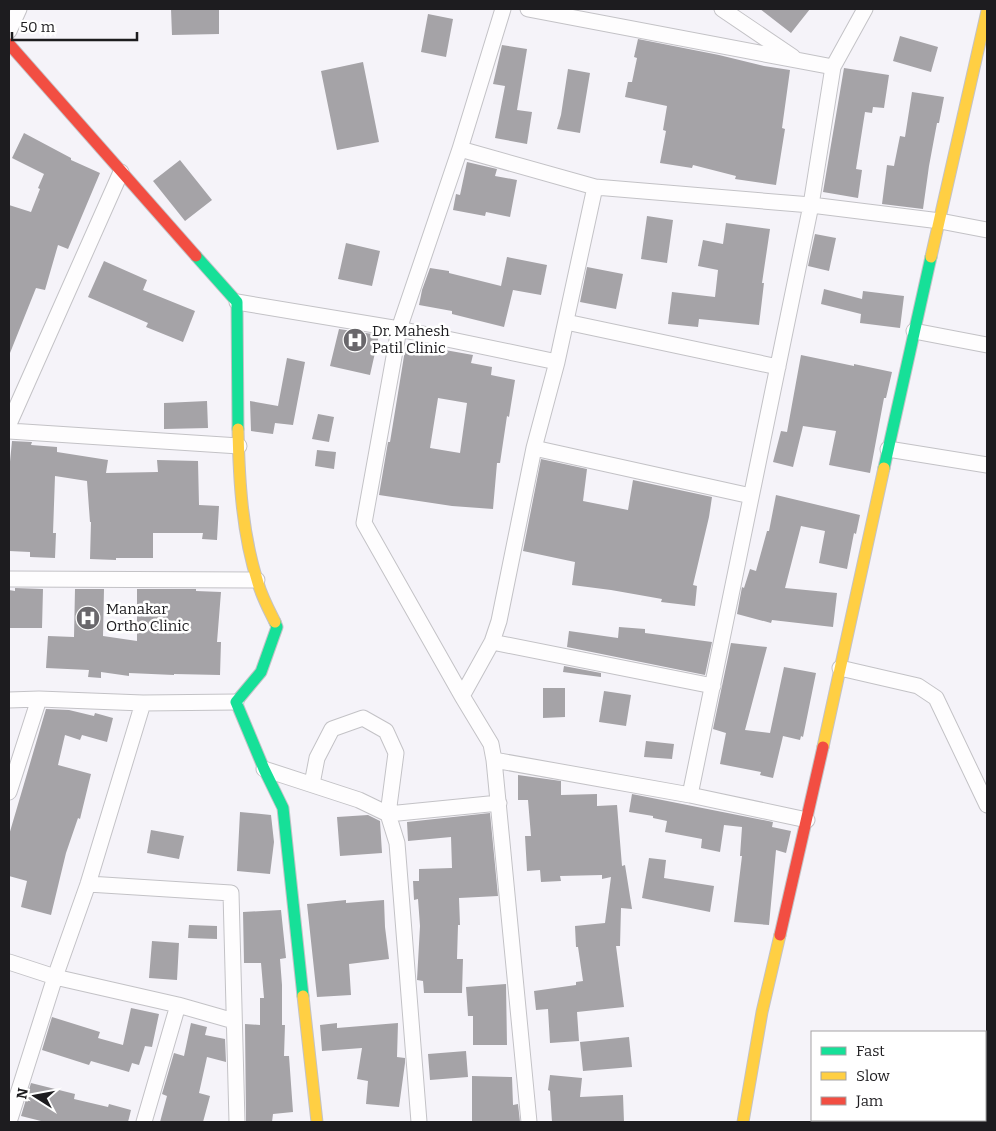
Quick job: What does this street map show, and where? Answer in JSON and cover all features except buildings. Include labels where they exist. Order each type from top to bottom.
[{"type":"street","points":[[9,31],[19,9]]},
{"type":"street","points":[[503,9],[460,149],[399,328],[364,523],[491,744],[529,1122]]},
{"type":"street","points":[[528,9],[832,67]]},
{"type":"street","points":[[722,9],[798,61]]},
{"type":"street","points":[[690,795],[811,205],[832,67],[865,9]]},
{"type":"street","points":[[743,1122],[762,1012],[807,820],[914,332],[987,11]]},
{"type":"street","points":[[9,44],[237,302],[399,328],[557,362]]},
{"type":"street","points":[[460,149],[595,186],[811,205],[940,221],[987,230]]},
{"type":"street","points":[[9,424],[121,172]]},
{"type":"street","points":[[462,696],[492,642],[500,621],[534,448],[557,362],[595,186]]},
{"type":"street","points":[[9,700],[39,699],[143,703],[236,702],[261,672],[277,627],[256,580],[246,533],[239,446],[237,302]]},
{"type":"street","points":[[566,322],[778,367]]},
{"type":"street","points":[[914,332],[987,344]]},
{"type":"street","points":[[9,431],[239,446]]},
{"type":"street","points":[[534,448],[752,496]]},
{"type":"street","points":[[888,449],[987,466]]},
{"type":"street","points":[[9,579],[256,580]]},
{"type":"street","points":[[492,642],[712,686]]},
{"type":"street","points":[[840,668],[918,686],[936,698],[987,805]]},
{"type":"street","points":[[9,792],[39,699]]},
{"type":"street","points":[[236,702],[264,768],[284,808],[321,1121]]},
{"type":"street","points":[[9,1122],[55,977],[88,884],[143,703]]},
{"type":"street","points":[[312,784],[317,758],[332,729],[363,718],[386,731],[396,753],[388,814],[397,843],[419,1122]]},
{"type":"street","points":[[494,760],[690,795],[807,820]]},
{"type":"street","points":[[264,768],[359,800],[388,814],[498,803]]},
{"type":"street","points":[[88,884],[232,892],[237,1122]]},
{"type":"street","points":[[9,962],[55,977],[178,1005],[234,1021]]},
{"type":"street","points":[[144,1122],[178,1005]]},
{"type":"traffic: fast","points":[[196,256],[237,302],[238,429]]},
{"type":"traffic: fast","points":[[884,468],[931,257]]},
{"type":"traffic: fast","points":[[275,622],[277,627],[261,672],[236,702],[264,769],[283,808],[303,996]]},
{"type":"traffic: slow","points":[[931,257],[987,11]]},
{"type":"traffic: slow","points":[[238,429],[239,468],[248,545],[260,588],[275,622]]},
{"type":"traffic: slow","points":[[823,747],[884,468]]},
{"type":"traffic: slow","points":[[743,1122],[762,1012],[780,935]]},
{"type":"traffic: slow","points":[[303,996],[317,1122]]},
{"type":"traffic: jam","points":[[9,44],[196,256]]},
{"type":"traffic: jam","points":[[780,935],[823,747]]},
{"type":"place","name":"Dr. Mahesh Patil Clinic","points":[[355,340]]},
{"type":"place","name":"Manakar Ortho Clinic","points":[[88,618]]}]
